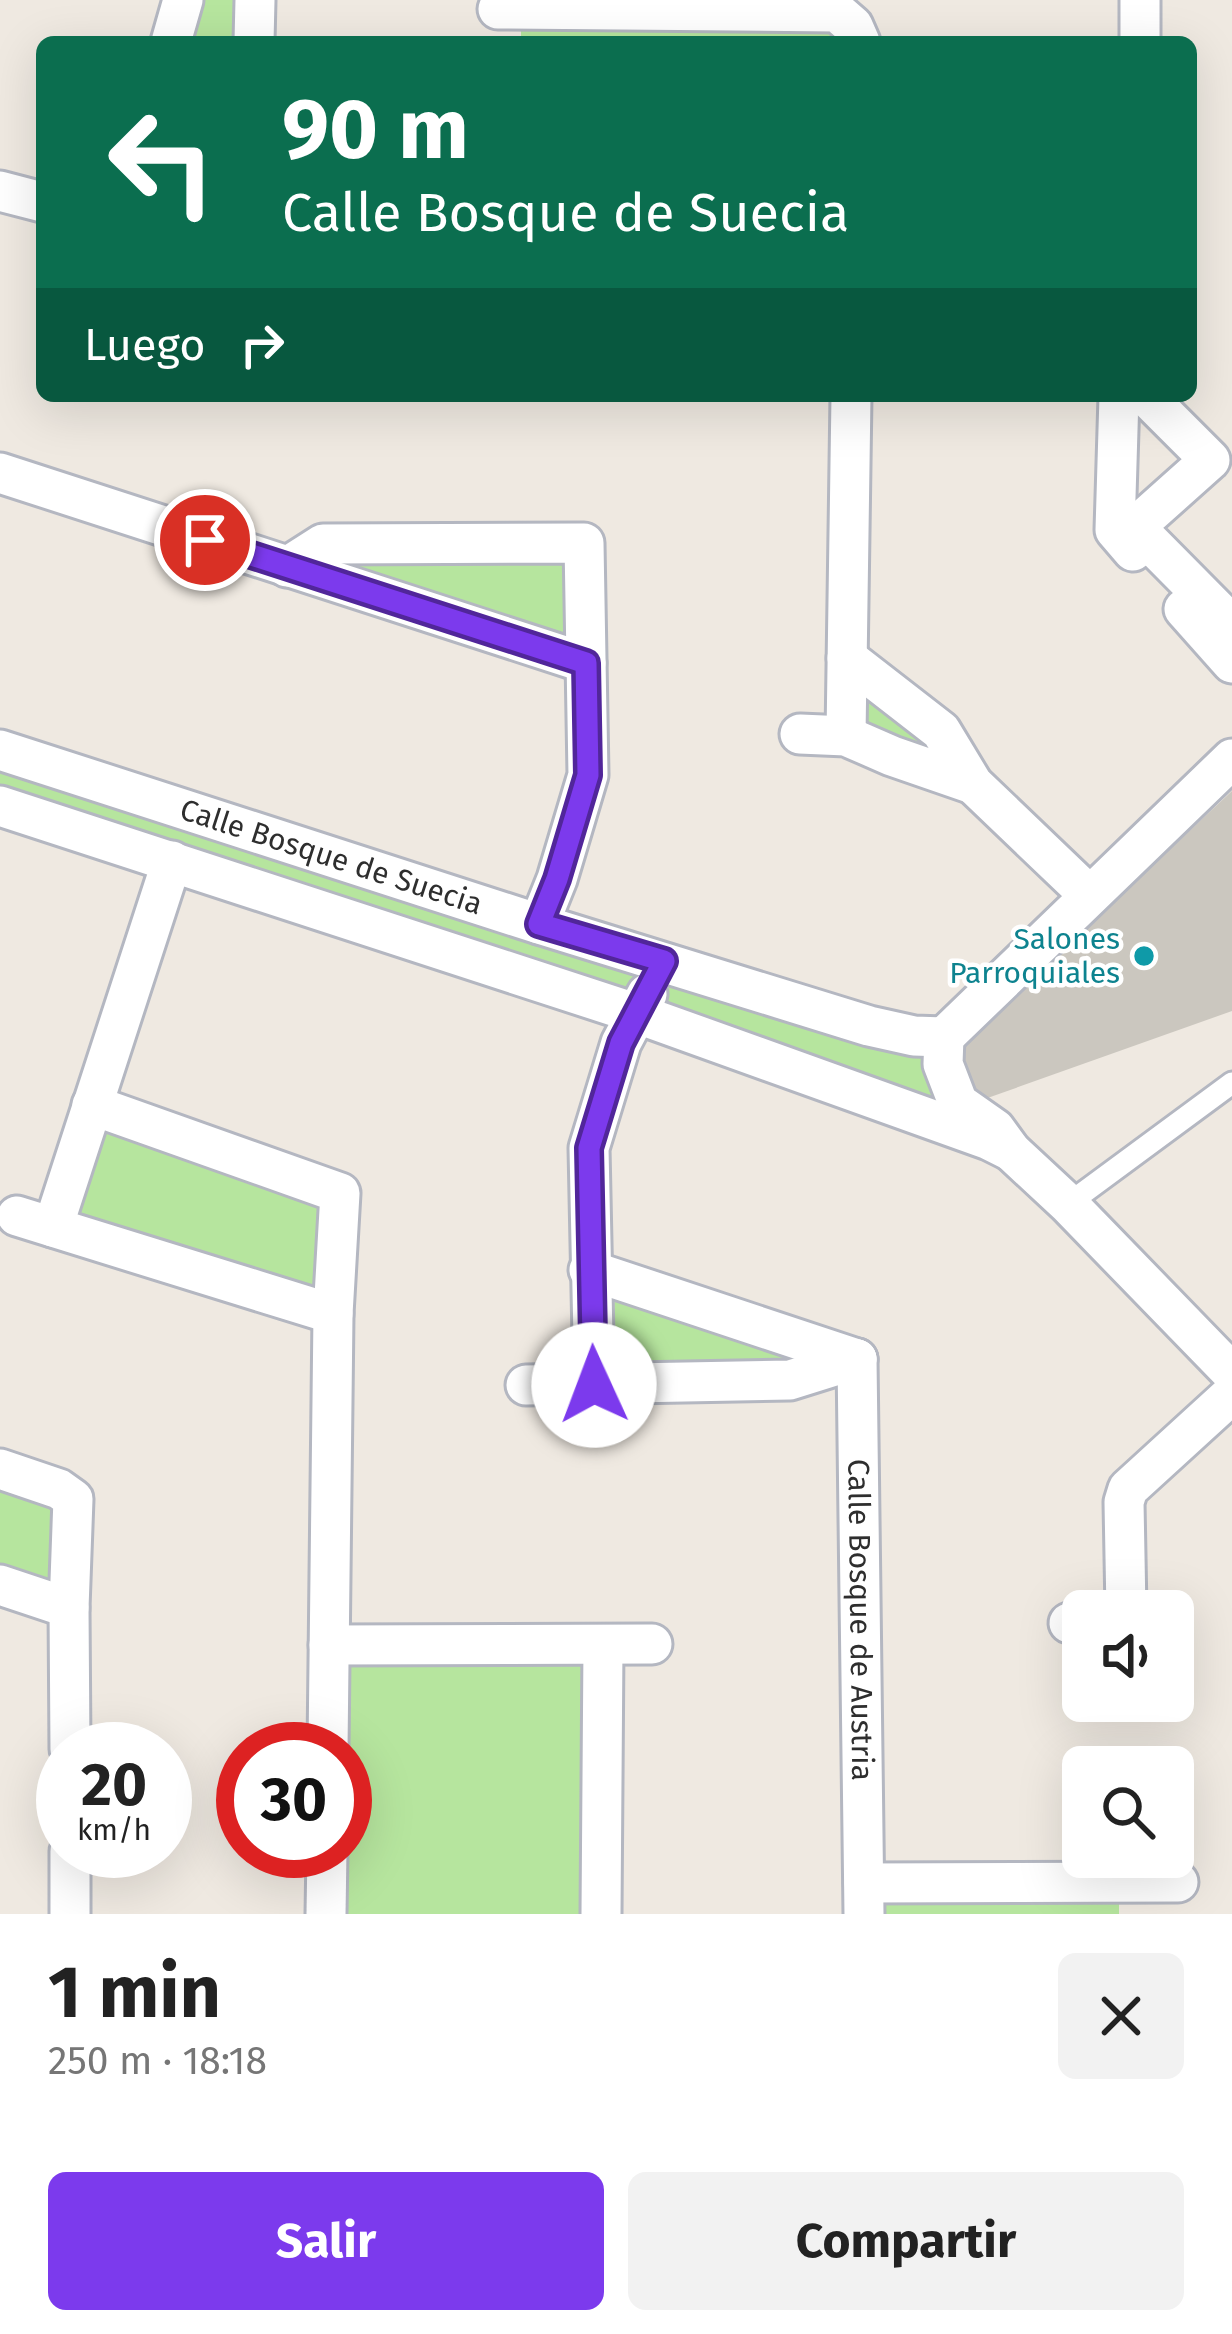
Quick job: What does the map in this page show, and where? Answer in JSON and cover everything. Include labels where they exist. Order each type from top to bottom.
[{"type":"street","points":[[173,36],[183,0]]},
{"type":"street","points":[[254,36],[255,0]]},
{"type":"street","points":[[1118,0],[1118,36]]},
{"type":"street","points":[[1140,0],[1140,36]]},
{"type":"street","points":[[498,17],[837,12],[857,36]]},
{"type":"street","points":[[0,191],[36,200]]},
{"type":"street","points":[[846,736],[851,402]]},
{"type":"street","points":[[1152,402],[1210,460],[1136,527],[1232,625]]},
{"type":"street","points":[[0,473],[586,663]]},
{"type":"street","points":[[1115,530],[1232,663]]},
{"type":"street","points":[[286,567],[322,544],[584,543],[588,775],[539,924]]},
{"type":"street","points":[[847,658],[941,731],[973,784],[1089,896]]},
{"type":"street","points":[[800,734],[846,736],[973,784]]},
{"type":"street","name":"Calle Bosque de Suecia","points":[[0,750],[869,1026],[944,1037],[943,1064],[958,1103],[995,1129],[1011,1151],[1232,1372]]},
{"type":"street","points":[[944,1037],[1232,759]]},
{"type":"street","name":"Calle Bosque de Suecia","points":[[0,806],[638,1013],[1011,1151]]},
{"type":"street","points":[[172,861],[92,1105],[35,1221],[333,1315]]},
{"type":"street","points":[[594,1385],[589,1148],[621,1043],[664,961]]},
{"type":"street","points":[[92,1105],[340,1193],[333,1315],[328,1722]]},
{"type":"street","points":[[590,1270],[857,1359]]},
{"type":"street","points":[[526,1385],[790,1379],[857,1359]]},
{"type":"street","name":"Calle Bosque de Austria","points":[[857,1359],[864,1899],[1137,1898],[1178,1882]]},
{"type":"street","points":[[1126,1590],[1124,1502],[1129,1489],[1232,1394]]},
{"type":"street","points":[[0,1469],[59,1489],[74,1504],[70,1722]]},
{"type":"street","points":[[0,1585],[69,1608]]},
{"type":"street","points":[[329,1646],[652,1644]]},
{"type":"street","points":[[601,1914],[603,1645]]},
{"type":"street","points":[[70,1878],[70,1914]]},
{"type":"street","points":[[326,1914],[327,1878]]},
{"type":"lane","points":[[1067,1204],[1232,1083]]},
{"type":"green space","points":[[191,0],[235,0],[233,36],[179,36]]},
{"type":"green space","points":[[521,25],[836,26],[835,36],[521,36]]},
{"type":"green space","points":[[346,557],[572,558],[573,645],[346,566]]},
{"type":"green space","points":[[860,682],[930,740],[934,760],[852,735]]},
{"type":"green space","points":[[0,757],[636,973],[636,984],[628,994],[0,790]]},
{"type":"green space","points":[[672,983],[928,1050],[946,1114],[663,1004]]},
{"type":"green space","points":[[105,1130],[325,1200],[317,1296],[75,1222]]},
{"type":"green space","points":[[614,1294],[792,1353],[761,1372],[617,1375]]},
{"type":"green space","points":[[0,1477],[44,1490],[63,1519],[53,1590],[0,1572]]},
{"type":"green space","points":[[349,1656],[584,1659],[585,1914],[348,1914],[348,1878],[372,1878],[372,1722],[349,1722]]},
{"type":"green space","points":[[1119,1900],[1119,1914],[880,1914],[880,1904]]},
{"type":"building","name":"Salones Parroquiales","points":[[1232,791],[1232,1011],[979,1101],[955,1063],[965,1041]]},
{"type":"place","name":"Salones Parroquiales","points":[[1144,956]]},
{"type":"route","points":[[205,540],[586,663],[588,775],[539,924],[664,961],[621,1043],[587,1160],[594,1385]]}]
